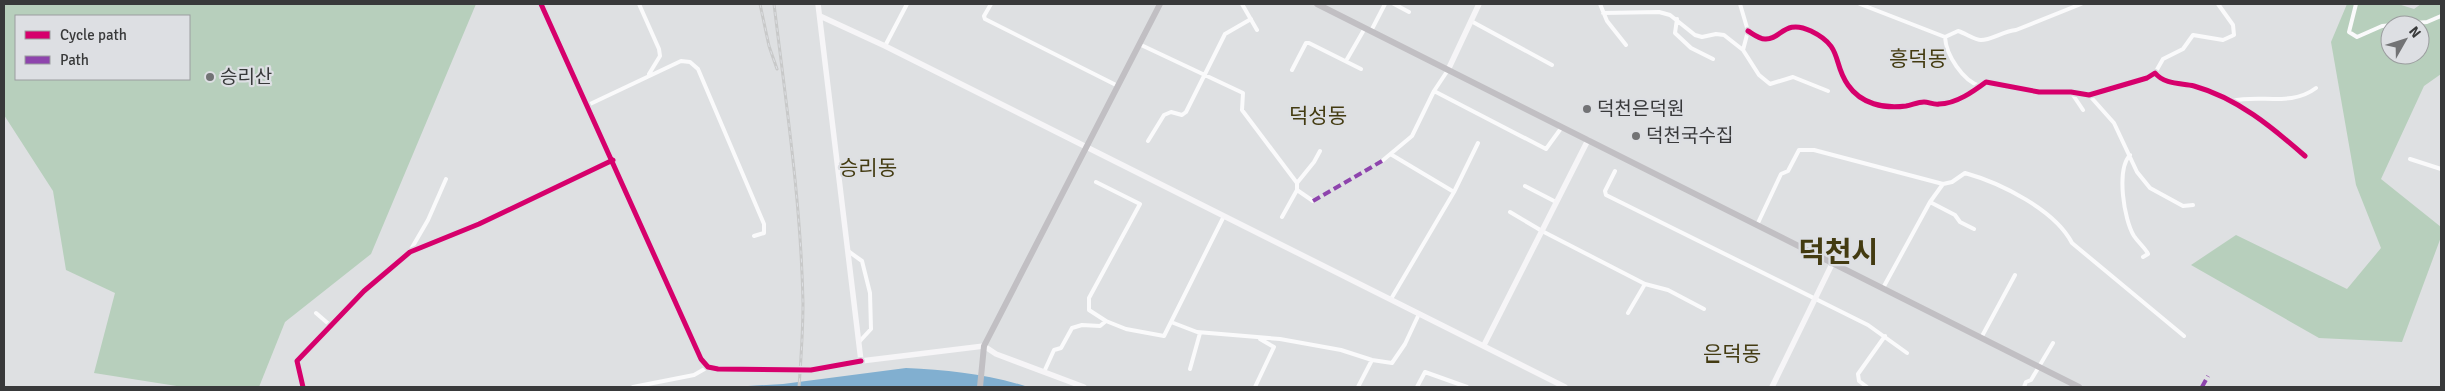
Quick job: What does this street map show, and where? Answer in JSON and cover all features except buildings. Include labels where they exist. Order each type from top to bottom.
[{"type":"main road","points":[[818,4],[861,360],[984,346],[996,354],[1084,387]]},
{"type":"main road","points":[[980,387],[984,346],[1160,4]]},
{"type":"main road","points":[[1317,4],[2079,387]]},
{"type":"main road","points":[[1448,70],[1479,4]]},
{"type":"main road","points":[[820,16],[886,46],[1565,387]]},
{"type":"main road","points":[[1484,345],[1588,140]]},
{"type":"main road","points":[[1772,387],[1833,262]]},
{"type":"street","points":[[541,4],[588,104],[701,360],[708,367],[718,369],[811,370],[861,360]]},
{"type":"street","points":[[639,4],[659,49],[660,56],[648,75]]},
{"type":"street","points":[[886,46],[908,4]]},
{"type":"street","points":[[991,4],[984,16],[985,19],[1118,86]]},
{"type":"street","points":[[1242,4],[1257,30]]},
{"type":"street","points":[[1346,61],[1385,4]]},
{"type":"street","points":[[1394,4],[1408,12]]},
{"type":"street","points":[[1600,4],[1603,13],[1626,45]]},
{"type":"street","points":[[1740,4],[1748,31],[1743,50]]},
{"type":"street","points":[[1860,4],[1945,37],[1958,31],[1980,40],[2005,31],[2016,30],[2081,4]]},
{"type":"street","points":[[1748,31],[1764,39],[1772,38],[1779,32],[1796,26],[1810,30],[1831,46],[1850,88],[1877,106],[1906,106],[1926,102],[1940,105],[1966,96],[1986,82],[2039,92],[2071,92],[2089,95],[2147,78],[2155,73],[2163,59],[2183,49],[2193,35],[2223,40],[2234,35],[2233,26],[2218,4]]},
{"type":"street","points":[[2356,4],[2349,32],[2357,37],[2382,26],[2428,22],[2441,16]]},
{"type":"street","points":[[1603,13],[1659,12],[1677,19],[1695,35],[1702,37],[1716,34],[1724,35],[1743,50],[1759,75],[1770,84],[1793,77],[1828,91]]},
{"type":"street","points":[[1148,141],[1164,115],[1171,112],[1182,115],[1186,112],[1225,34],[1251,19]]},
{"type":"street","points":[[1677,19],[1675,33],[1682,41],[1713,58]]},
{"type":"street","points":[[1470,21],[1552,64]]},
{"type":"street","points":[[1945,37],[1946,47],[1954,61],[1971,82],[1980,86]]},
{"type":"street","points":[[1292,70],[1306,43],[1309,42],[1361,69]]},
{"type":"street","points":[[1139,44],[1243,93],[1242,110],[1297,183],[1297,190],[1282,217]]},
{"type":"street","points":[[588,104],[684,60],[690,62],[698,69],[764,224],[764,232],[754,236]]},
{"type":"street","points":[[1382,161],[1392,155],[1412,136],[1434,91],[1448,70]]},
{"type":"street","points":[[2155,73],[2168,82],[2193,86],[2224,96],[2273,128],[2305,156]]},
{"type":"street","points":[[2232,101],[2245,98],[2291,99],[2305,96],[2316,88]]},
{"type":"street","points":[[1434,91],[1546,149],[1562,127]]},
{"type":"street","points":[[2071,92],[2083,110]]},
{"type":"street","points":[[2089,95],[2114,123],[2138,172],[2150,188],[2184,206],[2193,205]]},
{"type":"street","points":[[1391,299],[1454,192],[1478,144]]},
{"type":"street","points":[[1757,225],[1781,174],[1788,171],[1799,150],[1814,150],[1943,184],[1952,182],[1966,173],[2029,201],[2060,224],[2072,243],[2184,336]]},
{"type":"street","points":[[1297,183],[1314,162],[1320,151]]},
{"type":"street","points":[[1392,155],[1454,192]]},
{"type":"street","points":[[2130,155],[2125,164],[2123,200],[2135,237],[2148,254],[2143,257]]},
{"type":"street","points":[[2410,158],[2441,169]]},
{"type":"street","points":[[303,387],[297,361],[364,291],[410,252],[479,224],[613,160]]},
{"type":"street","points":[[1615,171],[1605,191],[1606,194],[1885,336],[1907,353]]},
{"type":"street","points":[[410,252],[428,220],[446,179]]},
{"type":"street","points":[[1096,182],[1140,204],[1089,298],[1089,310],[1106,321],[1126,329],[1164,336],[1224,216]]},
{"type":"street","points":[[1883,288],[1930,202],[1943,184]]},
{"type":"street","points":[[1525,186],[1556,202]]},
{"type":"street","points":[[1297,190],[1313,201]]},
{"type":"street","points":[[1930,202],[1955,215],[1960,222],[1974,229]]},
{"type":"street","points":[[1510,212],[1542,231],[1645,284],[1668,290],[1704,309]]},
{"type":"street","points":[[848,251],[862,261],[870,292],[871,329],[859,342]]},
{"type":"street","points":[[1981,338],[2015,275]]},
{"type":"street","points":[[1628,313],[1645,284]]},
{"type":"street","points":[[316,312],[331,326]]},
{"type":"street","points":[[1171,322],[1200,333],[1258,338],[1341,350],[1372,360],[1392,363],[1405,344],[1420,313]]},
{"type":"street","points":[[1044,372],[1054,350],[1061,348],[1072,328],[1100,326],[1106,321]]},
{"type":"street","points":[[1190,369],[1200,333]]},
{"type":"street","points":[[1867,387],[1859,381],[1858,374],[1885,336]]},
{"type":"street","points":[[1255,387],[1274,347],[1258,338]]},
{"type":"street","points":[[2024,387],[2026,382],[2031,380],[2053,343]]},
{"type":"street","points":[[1358,387],[1372,360]]},
{"type":"street","points":[[633,387],[694,374],[708,367]]},
{"type":"street","points":[[1417,387],[1425,372],[1466,387]]},
{"type":"green space","points":[[4,4],[476,4],[371,254],[285,322],[259,387],[183,387],[94,373],[115,293],[66,270],[53,191],[4,115]]},
{"type":"green space","points":[[2347,4],[2398,4],[2414,9],[2421,4],[2441,4],[2441,74],[2424,86],[2381,179],[2441,227],[2441,237],[2402,342],[2319,338],[2191,265],[2236,235],[2347,289],[2381,248],[2356,185],[2331,42]]},
{"type":"water","points":[[906,368],[968,373],[1028,387],[732,387],[783,384]]},
{"type":"railway","points":[[760,4],[769,46],[777,69]]},
{"type":"railway","points":[[774,4],[792,153],[802,266],[803,303],[799,387]]},
{"type":"marked path","points":[[1313,201],[1382,161]]},
{"type":"marked path","points":[[2202,387],[2208,376]]},
{"type":"cycle path","points":[[541,4],[701,359],[708,367],[718,369],[811,370],[861,361]]},
{"type":"cycle path","points":[[1748,31],[1765,39],[1789,28],[1795,27],[1811,31],[1821,37],[1833,49],[1843,77],[1859,97],[1874,104],[1889,107],[1906,106],[1922,102],[1937,104],[1952,102],[1986,82],[2039,92],[2071,92],[2089,95],[2147,78],[2155,73],[2168,82],[2194,86],[2225,98],[2267,124],[2305,156]]},
{"type":"cycle path","points":[[303,387],[297,361],[364,291],[410,252],[479,224],[613,160]]},
{"type":"place","name":"승리산","points":[[210,77]]},
{"type":"place","name":"덕천은덕원","points":[[1587,109]]},
{"type":"place","name":"덕천국수집","points":[[1636,136]]},
{"type":"district","name":"흥덕동","points":[[1918,59]]},
{"type":"district","name":"덕성동","points":[[1318,116]]},
{"type":"district","name":"승리동","points":[[868,168]]},
{"type":"district","name":"덕천시","points":[[1838,252]]},
{"type":"district","name":"은덕동","points":[[1732,354]]}]
